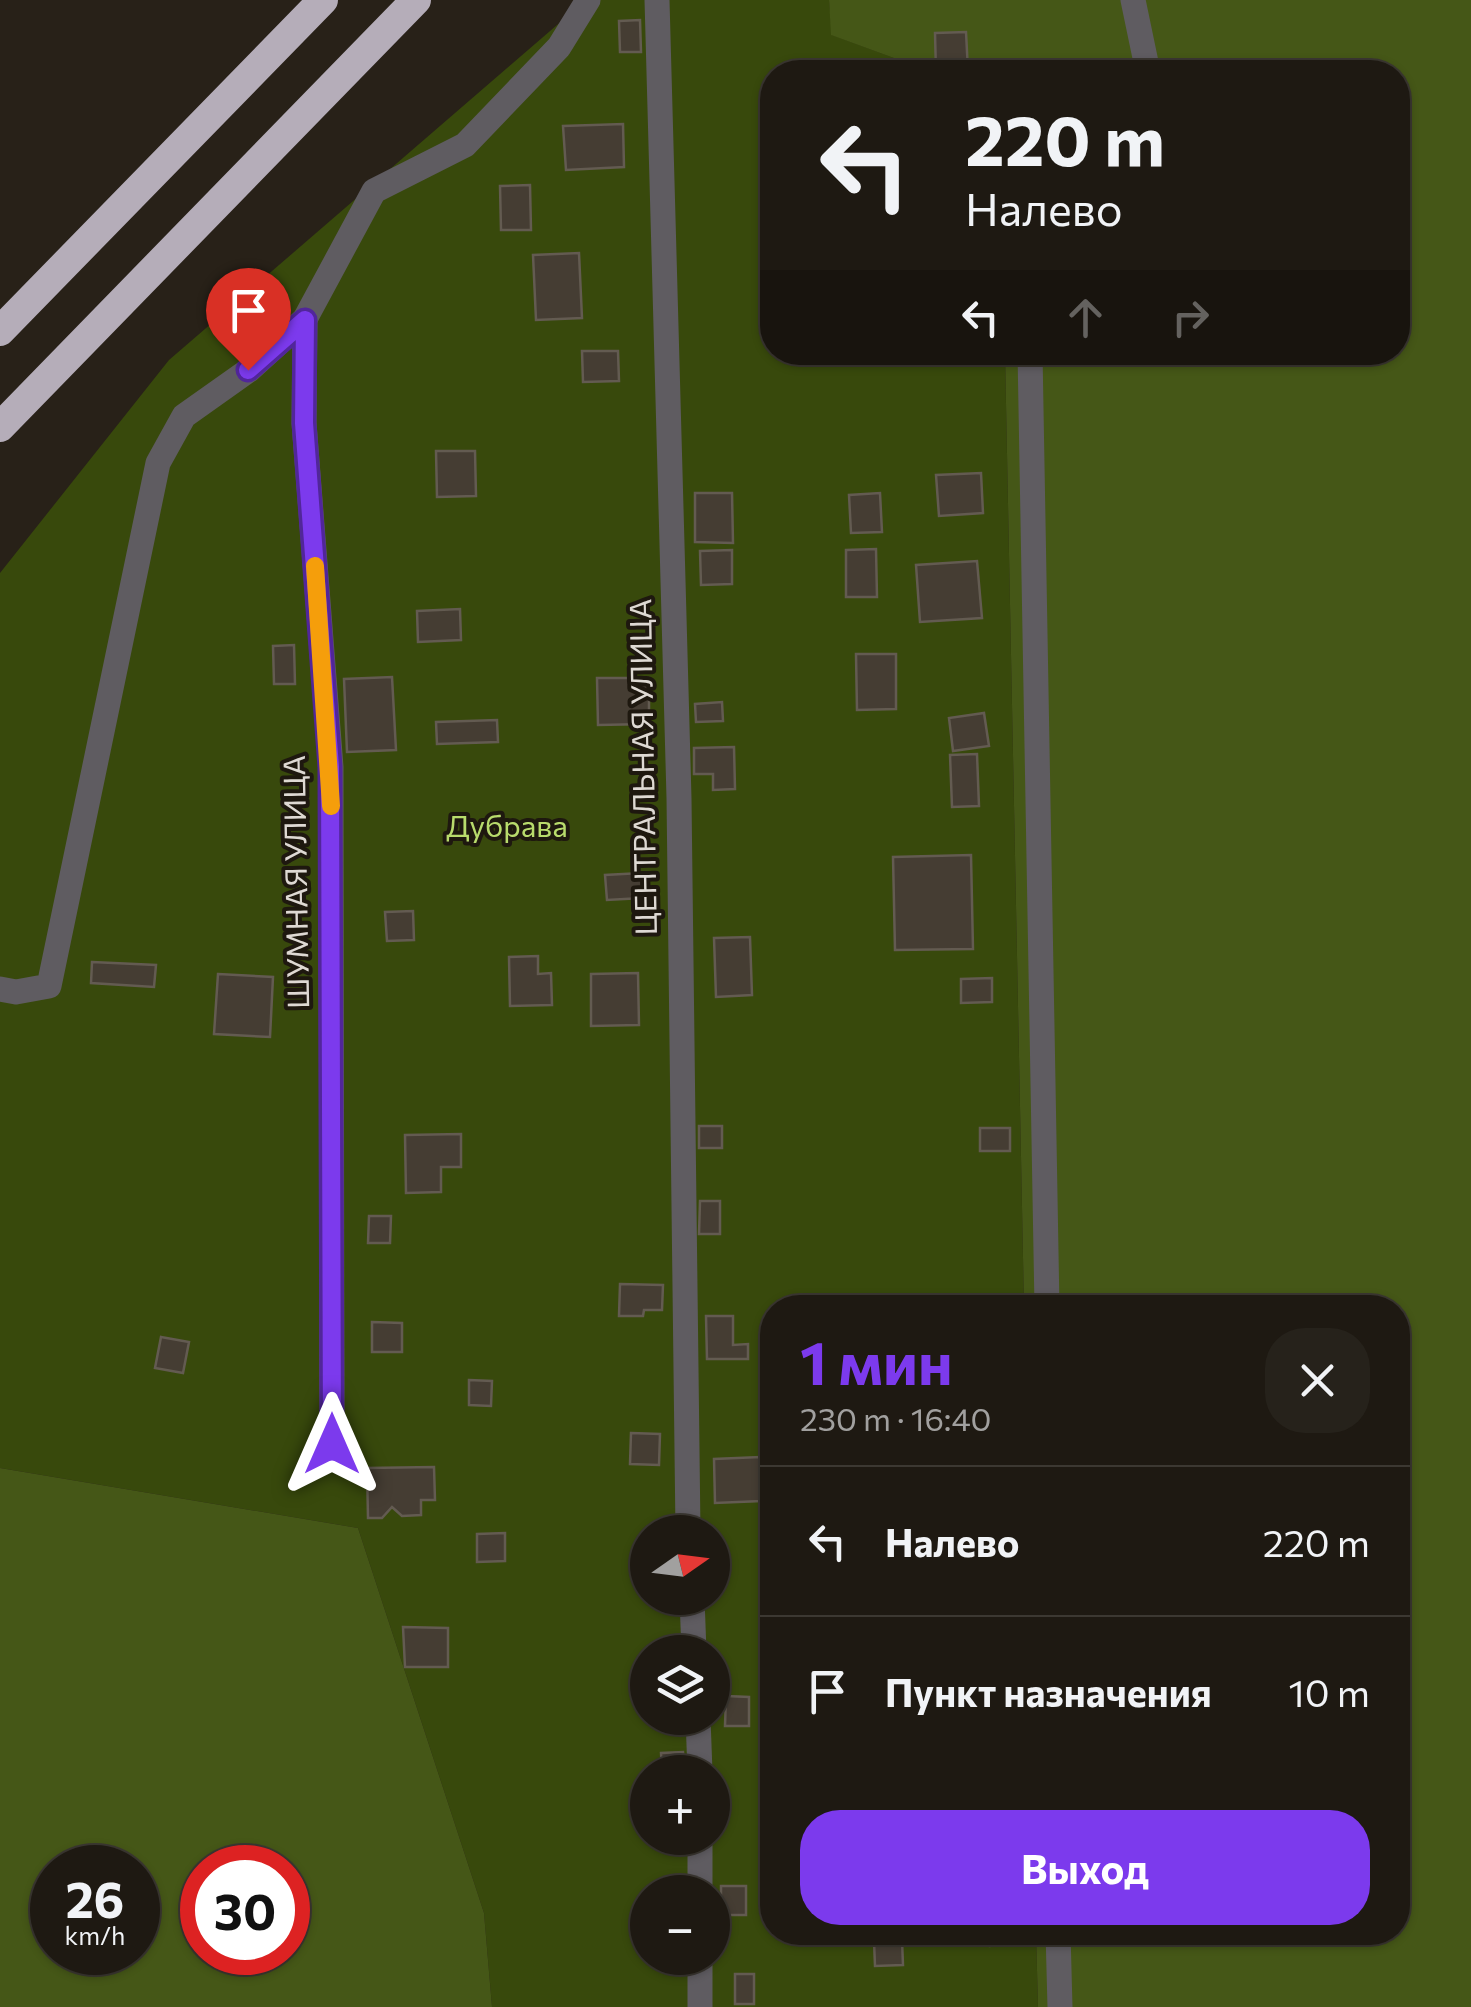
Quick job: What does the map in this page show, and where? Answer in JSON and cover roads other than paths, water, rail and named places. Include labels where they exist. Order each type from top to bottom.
[{"type":"highway","points":[[0,331],[323,0]]},
{"type":"highway","points":[[0,427],[416,0]]},
{"type":"street","points":[[0,989],[16,992],[48,986],[158,463],[184,416],[248,370],[305,320],[374,192],[465,145],[559,47],[588,0]]},
{"type":"street","name":"ЦЕНТРАЛЬНАЯ УЛИЦА","points":[[657,0],[678,798],[688,1515]]},
{"type":"street","points":[[1132,0],[1145,60]]},
{"type":"street","name":"ШУМНАЯ УЛИЦА","points":[[305,320],[304,423],[330,767],[332,1444]]},
{"type":"street","points":[[1030,365],[1047,1295]]},
{"type":"street","points":[[1058,1945],[1060,2007]]},
{"type":"street","points":[[700,1975],[700,2007]]},
{"type":"park label","name":"Дубрава","points":[[507,827]]}]
